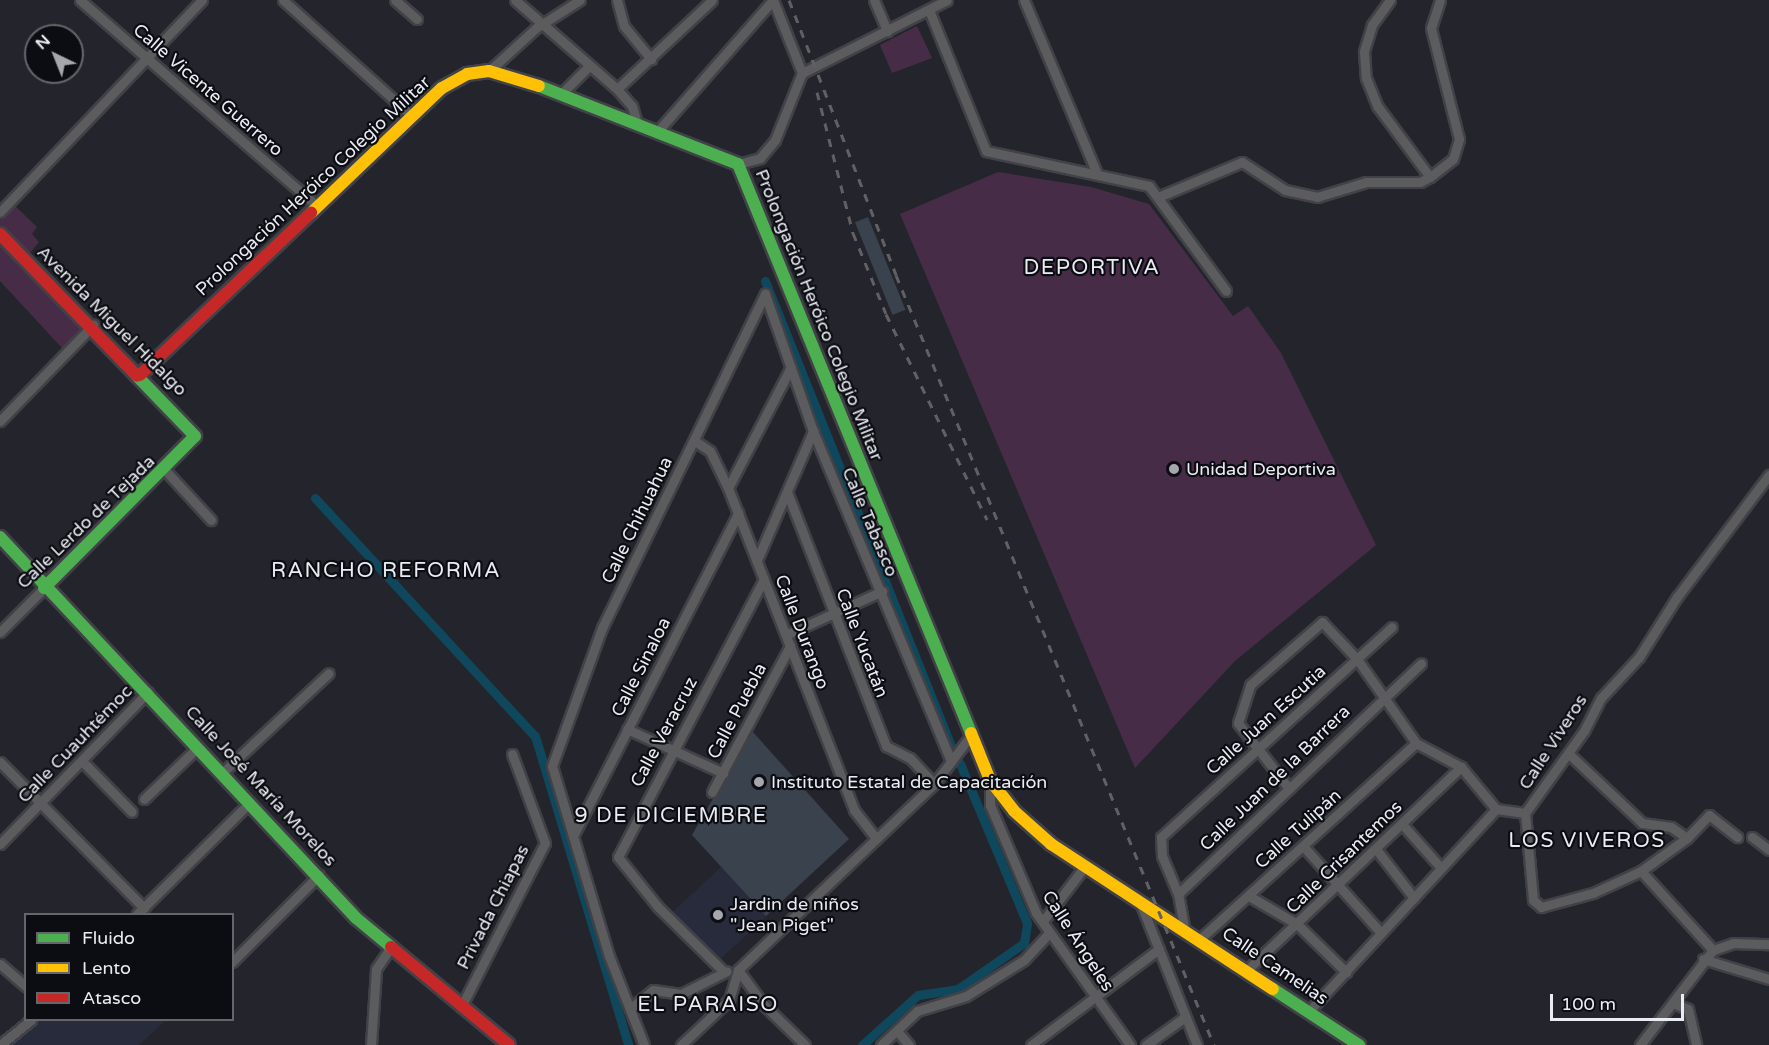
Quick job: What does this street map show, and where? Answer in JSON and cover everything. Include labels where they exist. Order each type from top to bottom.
[{"type":"street","name":"Calle Vicente Guerrero","points":[[80,0],[316,205]]},
{"type":"street","points":[[0,212],[148,61],[202,0]]},
{"type":"street","points":[[283,0],[412,116]]},
{"type":"street","points":[[395,0],[417,19]]},
{"type":"street","points":[[515,0],[617,89],[632,106],[637,124]]},
{"type":"street","points":[[489,71],[542,24],[580,0]]},
{"type":"street","points":[[617,0],[624,26],[651,59]]},
{"type":"street","points":[[617,89],[712,0]]},
{"type":"street","points":[[657,132],[773,0],[802,73]]},
{"type":"street","points":[[874,0],[887,31]]},
{"type":"street","points":[[738,164],[760,158],[775,140],[802,73],[947,0]]},
{"type":"street","points":[[1024,0],[1097,174]]},
{"type":"street","points":[[1390,0],[1372,25],[1364,52],[1366,78],[1378,107],[1430,177]]},
{"type":"street","points":[[1158,197],[1242,162],[1285,190],[1317,197],[1366,182],[1420,182],[1430,177],[1453,159],[1459,139],[1431,28],[1440,0]]},
{"type":"street","points":[[929,10],[986,151],[1149,186],[1226,291]]},
{"type":"street","points":[[561,94],[589,66]]},
{"type":"street","name":"Prolongación Heróico Colegio Militar","points":[[140,375],[316,205],[442,88],[467,74],[489,71],[561,94],[738,164],[990,780],[1014,811],[1085,867],[1170,919]]},
{"type":"street","name":"Avenida Miguel Hidalgo","points":[[0,234],[93,325],[195,436]]},
{"type":"street","name":"Calle Tabasco","points":[[765,294],[813,431],[882,591],[951,761]]},
{"type":"street","name":"Calle Chihuahua","points":[[573,836],[552,766],[602,628],[765,294]]},
{"type":"street","points":[[0,421],[93,325]]},
{"type":"street","points":[[728,488],[792,367]]},
{"type":"street","points":[[757,560],[813,431]]},
{"type":"street","name":"Calle Lerdo de Tejada","points":[[0,632],[165,470],[195,436]]},
{"type":"street","name":"Calle Durango","points":[[695,441],[710,452],[728,488],[854,810],[876,838]]},
{"type":"street","points":[[165,470],[211,520]]},
{"type":"street","name":"Calle Viveros","points":[[1496,809],[1525,813],[1568,753],[1601,698],[1639,657],[1677,597],[1769,475]]},
{"type":"street","name":"Calle Yucatán","points":[[787,492],[886,746],[910,758],[934,784]]},
{"type":"street","name":"Calle Sinaloa","points":[[573,836],[738,513]]},
{"type":"street","name":"Calle José María Morelos","points":[[0,537],[44,588],[148,692],[222,773],[390,948],[509,1045]]},
{"type":"street","name":"Calle Veracruz","points":[[723,971],[658,907],[618,857],[764,579]]},
{"type":"street","points":[[786,636],[882,591]]},
{"type":"street","points":[[1287,786],[1260,747],[1238,723],[1250,685],[1322,622],[1357,659],[1416,743],[1461,767],[1496,809],[1309,1011]]},
{"type":"street","name":"Calle Juan Escutia","points":[[1178,894],[1162,856],[1161,837],[1392,627]]},
{"type":"street","name":"Calle Puebla","points":[[712,792],[790,646]]},
{"type":"street","name":"Calle Juan de la Barrera","points":[[1178,894],[1287,786],[1421,663]]},
{"type":"street","points":[[222,773],[329,673]]},
{"type":"street","name":"Calle Cuauhtémoc","points":[[0,844],[148,692]]},
{"type":"street","points":[[627,729],[674,748],[723,773]]},
{"type":"street","points":[[681,1045],[729,1000],[738,970],[934,784],[971,735]]},
{"type":"street","name":"Calle Tulipán","points":[[1201,938],[1416,743]]},
{"type":"street","points":[[144,799],[198,747]]},
{"type":"street","points":[[1568,753],[1642,824],[1671,827],[1687,838]]},
{"type":"street","name":"Privada Chiapas","points":[[461,1007],[545,843],[512,754]]},
{"type":"street","points":[[82,761],[132,812]]},
{"type":"street","points":[[0,762],[42,801],[140,911],[250,802]]},
{"type":"street","name":"Calle Crisantemos","points":[[1248,969],[1461,767]]},
{"type":"street","name":"Calle Ángeles","points":[[990,780],[990,805],[1048,933],[1130,1045]]},
{"type":"street","points":[[1525,813],[1535,904],[1541,907],[1593,893],[1641,871],[1687,838],[1709,815],[1737,837]]},
{"type":"street","points":[[1402,824],[1442,868]]},
{"type":"street","points":[[573,836],[609,956],[632,1007],[644,1045]]},
{"type":"street","points":[[1752,837],[1769,850]]},
{"type":"street","points":[[1303,846],[1382,933]]},
{"type":"street","points":[[1376,849],[1414,898]]},
{"type":"street","points":[[1043,921],[1085,867]]},
{"type":"street","points":[[1641,871],[1713,950]]},
{"type":"street","points":[[234,960],[319,875]]},
{"type":"street","points":[[1178,894],[1184,927]]},
{"type":"street","points":[[1249,896],[1298,924],[1346,972]]},
{"type":"street","points":[[1139,900],[1197,1045]]},
{"type":"street","name":"Calle Camelias","points":[[1170,919],[1359,1045]]},
{"type":"street","points":[[881,1045],[917,1011],[966,996],[1024,960],[1048,933]]},
{"type":"street","points":[[1640,1045],[1673,1003],[1703,959],[1713,950],[1733,943],[1769,944]]},
{"type":"street","points":[[371,1045],[376,969],[390,948]]},
{"type":"street","points":[[1031,1045],[1159,949]]},
{"type":"street","points":[[1703,959],[1769,979]]},
{"type":"street","points":[[0,964],[24,985]]},
{"type":"street","points":[[632,1007],[653,990],[681,994],[723,971],[738,970]]},
{"type":"street","points":[[738,970],[764,1005],[805,1045]]},
{"type":"street","points":[[1673,1003],[1688,1008],[1696,1045]]},
{"type":"street","points":[[1146,1045],[1185,1017]]},
{"type":"street","points":[[0,1045],[30,1021]]},
{"type":"street","points":[[897,1031],[909,1045]]},
{"type":"shaded area","points":[[917,26],[932,58],[892,73],[880,45]]},
{"type":"shaded area","name":"Unidad Deportiva","points":[[998,172],[1091,187],[1149,204],[1233,316],[1248,306],[1281,353],[1376,545],[1235,661],[1135,768],[900,214]]},
{"type":"shaded area","points":[[13,204],[37,227],[32,234],[39,242],[25,259],[0,231],[0,216]]},
{"type":"shaded area","points":[[0,239],[86,326],[63,349],[0,281]]},
{"type":"shaded area","name":"Jardin de niños \"Jean Piget\"","points":[[721,867],[767,916],[716,963],[671,914]]},
{"type":"shaded area","points":[[34,1021],[165,1021],[139,1045],[6,1045]]},
{"type":"building","points":[[868,217],[905,310],[892,315],[855,222]]},
{"type":"building","name":"Instituto Estatal de Capacitación","points":[[752,731],[849,839],[766,916],[692,835]]},
{"type":"waterway","points":[[765,281],[953,751]]},
{"type":"waterway","points":[[315,498],[535,736],[628,1045]]},
{"type":"waterway","points":[[862,1045],[918,995],[958,989],[1024,943],[1027,923],[960,764]]},
{"type":"railway","points":[[789,0],[896,275],[1214,1045]]},
{"type":"railway","points":[[817,92],[853,233],[886,314],[987,519]]},
{"type":"traffic: fast","points":[[539,86],[738,164],[971,733]]},
{"type":"traffic: fast","points":[[44,588],[195,436],[137,376]]},
{"type":"traffic: fast","points":[[0,537],[356,918],[391,947]]},
{"type":"traffic: fast","points":[[1273,989],[1359,1045]]},
{"type":"traffic: slow","points":[[311,213],[442,88],[467,74],[489,71],[539,86]]},
{"type":"traffic: slow","points":[[971,733],[990,780],[1014,811],[1051,844],[1273,989]]},
{"type":"traffic: jam","points":[[140,375],[311,213]]},
{"type":"traffic: jam","points":[[0,234],[137,376]]},
{"type":"traffic: jam","points":[[391,947],[509,1045]]},
{"type":"place","name":"Unidad Deportiva","points":[[1174,469]]},
{"type":"place","name":"Instituto Estatal de Capacitación","points":[[759,782]]},
{"type":"place","name":"Jardin de niños \"Jean Piget\"","points":[[718,915]]},
{"type":"district","name":"DEPORTIVA","points":[[1092,268]]},
{"type":"district","name":"RANCHO REFORMA","points":[[386,571]]},
{"type":"district","name":"9 DE DICIEMBRE","points":[[671,816]]},
{"type":"district","name":"LOS VIVEROS","points":[[1587,841]]},
{"type":"district","name":"EL PARAISO","points":[[708,1005]]}]
